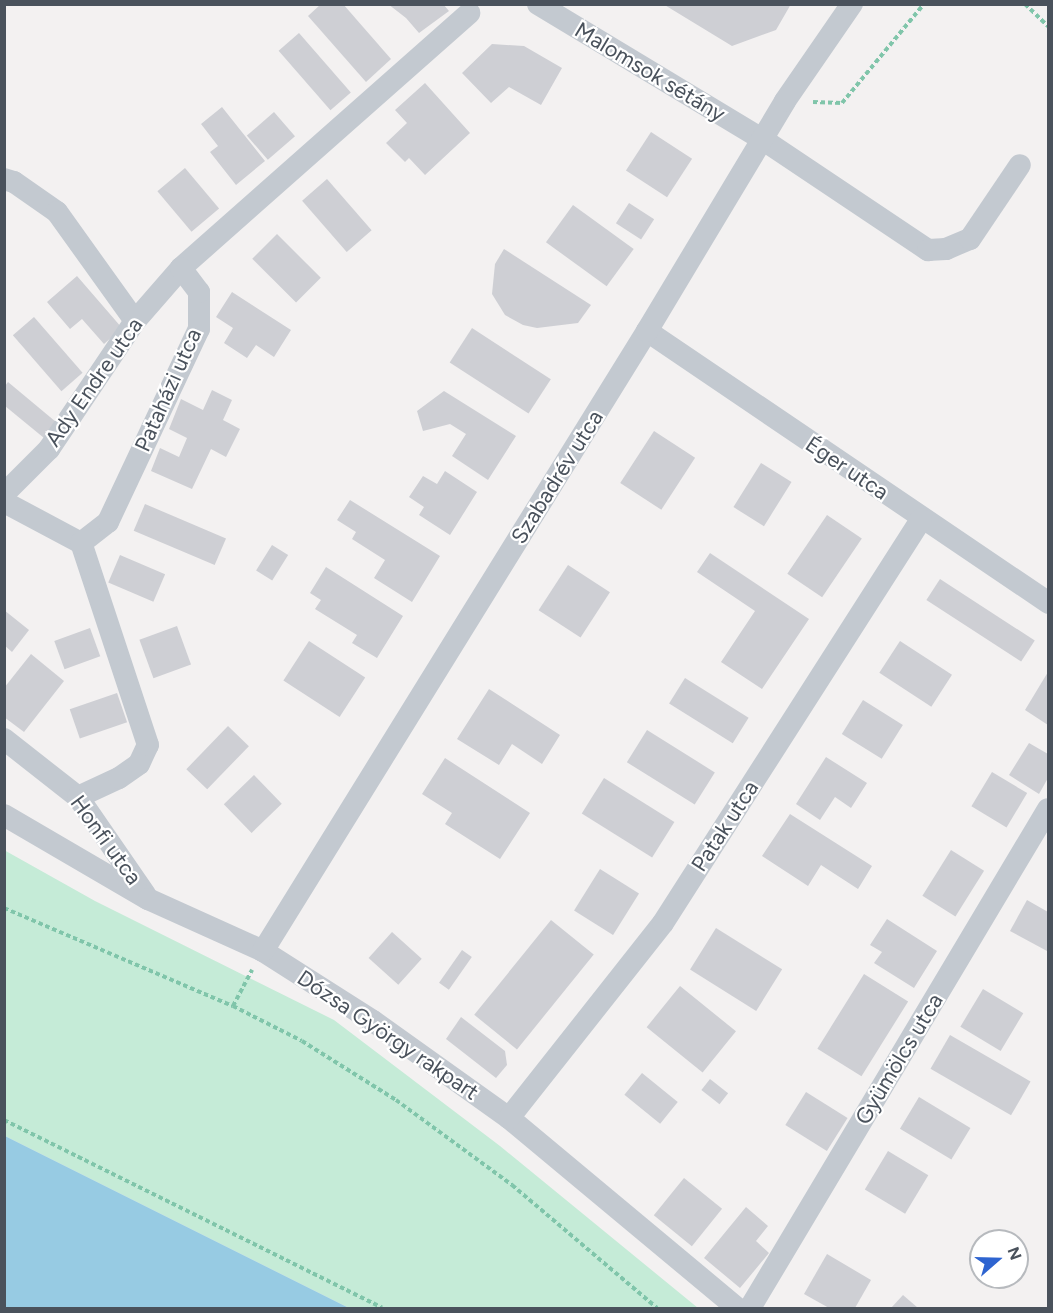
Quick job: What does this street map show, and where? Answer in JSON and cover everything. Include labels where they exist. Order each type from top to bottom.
[{"type":"street","name":"Malomsok sétány","points":[[538,4],[762,139],[928,250],[946,249],[970,239],[1020,165]]},
{"type":"street","name":"Szabadrév utca","points":[[263,951],[647,331],[785,101],[852,4]]},
{"type":"street","points":[[181,268],[469,13]]},
{"type":"street","points":[[4,179],[14,182],[57,213],[135,321]]},
{"type":"street","name":"Ady Endre utca","points":[[4,494],[50,449],[135,321],[181,268]]},
{"type":"street","name":"Pataházi utca","points":[[81,543],[108,522],[199,329],[199,292],[181,268]]},
{"type":"street","name":"Éger utca","points":[[647,331],[1048,603]]},
{"type":"street","points":[[4,501],[81,543],[148,745],[139,764],[119,778],[78,796]]},
{"type":"street","name":"Patak utca","points":[[509,1118],[663,923],[921,519]]},
{"type":"street","name":"Honfi utca","points":[[4,739],[78,796],[148,899]]},
{"type":"street","name":"Gyümölcs utca","points":[[750,1308],[1048,809]]},
{"type":"street","name":"Dózsa György rakpart","points":[[4,815],[148,899],[263,951],[373,1021],[509,1118],[737,1308]]},
{"type":"path","points":[[785,101],[842,102],[924,4]]},
{"type":"path","points":[[1025,4],[1048,26]]},
{"type":"path","points":[[4,908],[233,1006],[302,1041],[396,1100],[512,1185],[657,1308]]},
{"type":"path","points":[[233,1006],[263,951]]},
{"type":"path","points":[[4,1120],[382,1308]]},
{"type":"green space","points":[[4,850],[95,901],[334,1020],[500,1146],[698,1308],[349,1308],[5,1136]]},
{"type":"water","points":[[5,1136],[349,1308],[5,1308]]},
{"type":"building","points":[[321,4],[343,4],[391,59],[366,82],[308,16]]},
{"type":"building","points":[[388,4],[443,4],[449,11],[419,33],[406,18]]},
{"type":"building","points":[[663,4],[752,6],[791,4],[776,30],[732,46]]},
{"type":"building","points":[[299,33],[351,93],[330,110],[279,51]]},
{"type":"building","points":[[492,44],[524,46],[562,68],[541,105],[509,87],[491,103],[462,73]]},
{"type":"building","points":[[425,83],[470,133],[425,175],[409,158],[405,162],[386,143],[407,123],[395,110]]},
{"type":"building","points":[[222,107],[265,161],[236,185],[210,152],[218,146],[201,124]]},
{"type":"building","points":[[274,112],[295,136],[268,160],[247,136]]},
{"type":"building","points":[[651,132],[692,159],[667,197],[626,171]]},
{"type":"building","points":[[185,168],[219,209],[191,232],[157,191]]},
{"type":"building","points":[[327,179],[372,230],[347,252],[302,201]]},
{"type":"building","points":[[629,203],[654,219],[641,239],[616,223]]},
{"type":"building","points":[[573,205],[634,249],[607,286],[546,242]]},
{"type":"building","points":[[277,234],[321,278],[296,303],[252,259]]},
{"type":"building","points":[[504,249],[591,305],[578,323],[537,328],[523,325],[505,315],[492,294],[495,264]]},
{"type":"building","points":[[77,276],[122,328],[104,344],[82,319],[70,329],[47,302]]},
{"type":"building","points":[[232,292],[291,330],[274,357],[256,345],[247,358],[224,343],[233,328],[216,317]]},
{"type":"building","points":[[34,317],[83,373],[61,391],[13,335]]},
{"type":"building","points":[[472,328],[551,379],[529,414],[450,362]]},
{"type":"building","points":[[8,382],[56,422],[44,438],[5,406],[5,386]]},
{"type":"building","points":[[212,390],[232,400],[223,420],[240,429],[226,457],[211,449],[192,489],[151,471],[160,448],[179,457],[187,438],[169,429],[181,399],[203,410]]},
{"type":"building","points":[[444,391],[516,436],[488,480],[452,456],[466,434],[450,424],[423,431],[417,411]]},
{"type":"building","points":[[654,431],[695,458],[661,510],[620,483]]},
{"type":"building","points":[[761,463],[792,482],[764,526],[733,507]]},
{"type":"building","points":[[445,471],[477,492],[450,535],[419,515],[424,507],[409,497],[423,476],[437,484]]},
{"type":"building","points":[[350,500],[440,556],[412,602],[374,578],[385,560],[352,539],[356,532],[337,520]]},
{"type":"building","points":[[145,504],[226,538],[215,565],[134,531]]},
{"type":"building","points":[[827,515],[862,538],[822,597],[787,574]]},
{"type":"building","points":[[272,545],[288,555],[272,581],[256,570]]},
{"type":"building","points":[[710,553],[809,619],[762,689],[721,662],[755,611],[697,572]]},
{"type":"building","points":[[120,555],[165,574],[153,602],[108,583]]},
{"type":"building","points":[[568,565],[610,592],[581,638],[539,610]]},
{"type":"building","points":[[326,567],[403,616],[377,658],[352,643],[357,635],[315,609],[321,600],[310,593]]},
{"type":"building","points":[[940,579],[1035,641],[1021,662],[926,600]]},
{"type":"building","points":[[4,610],[29,630],[12,652],[4,645]]},
{"type":"building","points":[[177,626],[191,665],[153,678],[139,640]]},
{"type":"building","points":[[90,628],[100,656],[65,669],[54,641]]},
{"type":"building","points":[[309,641],[365,677],[340,717],[283,680]]},
{"type":"building","points":[[900,641],[952,675],[931,707],[879,673]]},
{"type":"building","points":[[31,654],[64,681],[24,732],[4,717],[4,688]]},
{"type":"building","points":[[1048,672],[1048,725],[1025,710]]},
{"type":"building","points":[[685,678],[749,718],[733,743],[669,703]]},
{"type":"building","points":[[489,689],[560,735],[542,764],[512,744],[499,765],[457,739]]},
{"type":"building","points":[[117,693],[127,722],[80,739],[70,709]]},
{"type":"building","points":[[863,700],[903,725],[882,759],[842,734]]},
{"type":"building","points":[[228,726],[249,746],[207,789],[186,769]]},
{"type":"building","points":[[647,730],[715,772],[695,805],[627,762]]},
{"type":"building","points":[[1029,743],[1048,754],[1048,778],[1039,794],[1009,775]]},
{"type":"building","points":[[826,757],[867,783],[851,808],[835,797],[820,820],[796,804]]},
{"type":"building","points":[[445,758],[530,813],[500,859],[445,824],[452,813],[422,794]]},
{"type":"building","points":[[992,772],[1027,793],[1007,827],[971,806]]},
{"type":"building","points":[[254,775],[282,804],[252,833],[224,804]]},
{"type":"building","points":[[604,778],[674,822],[652,858],[582,814]]},
{"type":"building","points":[[790,814],[872,866],[858,889],[821,865],[808,886],[762,856]]},
{"type":"building","points":[[951,850],[984,871],[955,916],[922,896]]},
{"type":"building","points":[[600,869],[639,893],[613,935],[574,911]]},
{"type":"building","points":[[1027,900],[1048,912],[1047,951],[1010,931]]},
{"type":"building","points":[[887,919],[937,951],[914,988],[874,963],[882,952],[870,945]]},
{"type":"building","points":[[551,920],[594,955],[517,1049],[474,1015]]},
{"type":"building","points":[[716,928],[782,969],[756,1011],[690,970]]},
{"type":"building","points":[[392,932],[422,959],[398,985],[369,958]]},
{"type":"building","points":[[462,950],[472,957],[449,990],[439,983]]},
{"type":"building","points":[[864,974],[908,1002],[861,1076],[817,1049]]},
{"type":"building","points":[[680,986],[736,1031],[703,1072],[647,1027]]},
{"type":"building","points":[[983,989],[1023,1013],[1001,1051],[960,1027]]},
{"type":"building","points":[[461,1017],[505,1051],[507,1065],[496,1078],[446,1039]]},
{"type":"building","points":[[950,1035],[1031,1081],[1011,1115],[930,1069]]},
{"type":"building","points":[[642,1073],[678,1102],[660,1124],[624,1095]]},
{"type":"building","points":[[710,1079],[728,1093],[720,1104],[701,1090]]},
{"type":"building","points":[[806,1092],[848,1118],[827,1151],[785,1125]]},
{"type":"building","points":[[919,1097],[970,1128],[951,1160],[900,1129]]},
{"type":"building","points":[[888,1151],[928,1175],[905,1214],[865,1190]]},
{"type":"building","points":[[684,1178],[722,1209],[692,1246],[654,1215]]},
{"type":"building","points":[[746,1207],[768,1226],[756,1241],[769,1253],[740,1288],[704,1258]]},
{"type":"building","points":[[827,1254],[871,1280],[855,1308],[829,1308],[804,1294]]},
{"type":"building","points":[[903,1295],[918,1308],[891,1308]]}]
